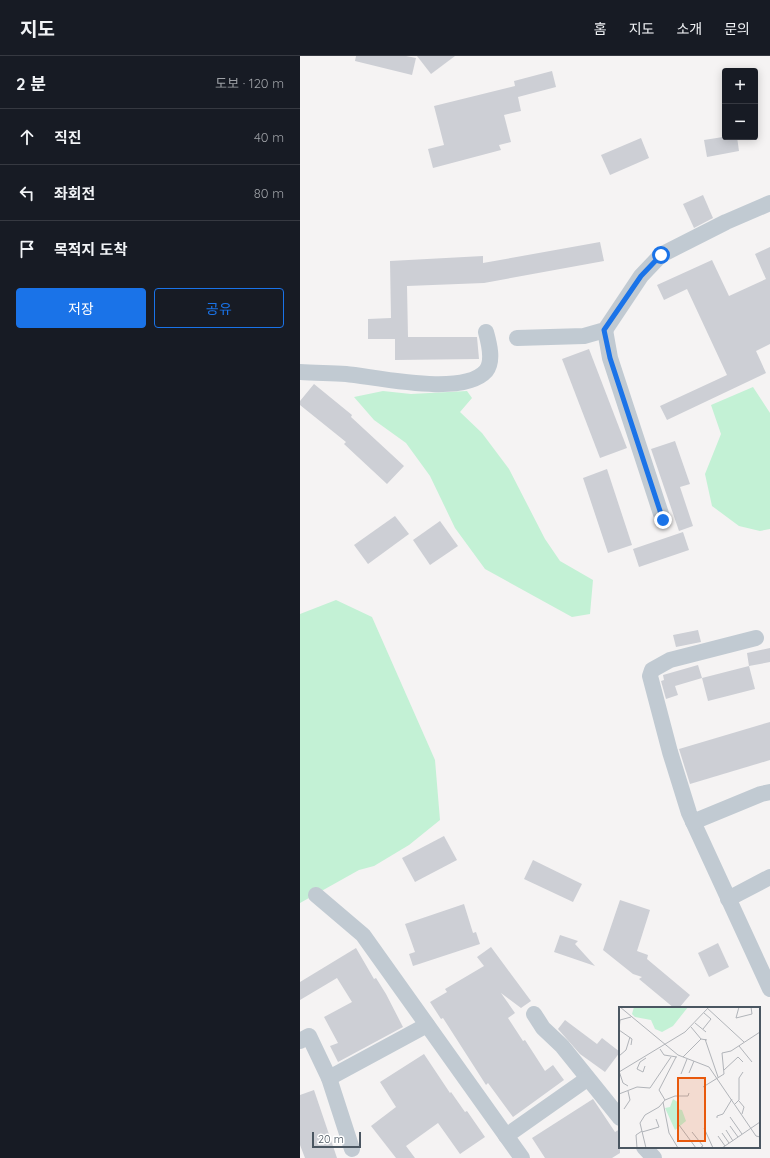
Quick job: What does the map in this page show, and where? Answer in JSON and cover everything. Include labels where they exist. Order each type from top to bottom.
[{"type":"street","points":[[517,338],[584,336],[604,330],[641,276],[661,255],[726,222],[770,203]]},
{"type":"street","points":[[604,330],[610,358],[663,520]]},
{"type":"street","points":[[300,372],[346,374],[420,384],[458,382],[476,378],[486,370],[490,358],[486,332]]},
{"type":"street","points":[[756,638],[670,660],[652,670],[650,676],[670,752],[693,822],[770,989]]},
{"type":"street","points":[[693,822],[760,794],[770,792]]},
{"type":"street","points":[[728,899],[770,877]]},
{"type":"street","points":[[316,895],[364,935],[522,1158]]},
{"type":"street","points":[[534,1014],[543,1028],[562,1046],[619,1117]]},
{"type":"street","points":[[329,1078],[427,1025]]},
{"type":"street","points":[[300,1041],[309,1036],[329,1078],[352,1149]]},
{"type":"street","points":[[506,1136],[587,1078]]},
{"type":"street","points":[[645,1148],[654,1158]]},
{"type":"green space","points":[[753,387],[770,413],[770,529],[760,531],[739,526],[712,506],[705,474],[721,434],[711,405]]},
{"type":"green space","points":[[383,391],[411,394],[467,391],[472,398],[460,412],[482,433],[509,469],[545,539],[560,561],[593,580],[590,614],[572,617],[485,569],[455,528],[430,476],[406,443],[374,420],[354,397]]},
{"type":"green space","points":[[336,600],[372,617],[435,760],[440,820],[409,845],[374,866],[359,870],[300,903],[300,614]]},
{"type":"building","points":[[356,56],[406,56],[416,58],[412,75],[355,61]]},
{"type":"building","points":[[417,56],[455,56],[431,74]]},
{"type":"building","points":[[552,71],[556,87],[518,97],[521,111],[504,115],[511,142],[499,145],[501,150],[433,168],[428,149],[444,145],[434,106],[515,86],[514,81]]},
{"type":"building","points":[[722,137],[722,140],[737,140],[739,151],[707,157],[704,140]]},
{"type":"building","points":[[641,138],[649,158],[610,175],[601,155]]},
{"type":"building","points":[[703,195],[713,218],[694,228],[683,204]]},
{"type":"building","points":[[600,242],[604,261],[484,283],[407,286],[408,337],[477,337],[479,359],[395,360],[395,339],[368,339],[368,319],[391,318],[390,261],[483,256],[483,263]]},
{"type":"building","points":[[770,247],[770,344],[756,351],[766,373],[667,420],[660,406],[727,375],[687,289],[664,300],[657,285],[712,260],[729,296],[766,279],[755,254]]},
{"type":"building","points":[[589,349],[627,448],[600,458],[562,359]]},
{"type":"building","points":[[314,384],[352,415],[351,417],[404,466],[387,484],[344,444],[346,442],[300,405],[300,401]]},
{"type":"building","points":[[675,441],[690,484],[680,487],[693,526],[679,531],[651,449]]},
{"type":"building","points":[[607,469],[632,545],[608,553],[583,478]]},
{"type":"building","points":[[395,516],[409,534],[368,564],[354,545]]},
{"type":"building","points":[[440,521],[458,546],[430,565],[413,540]]},
{"type":"building","points":[[683,532],[689,550],[639,567],[633,549]]},
{"type":"building","points":[[698,630],[701,642],[676,647],[673,635]]},
{"type":"building","points":[[770,648],[770,662],[749,666],[747,653]]},
{"type":"building","points":[[698,665],[702,678],[675,686],[678,695],[666,699],[661,681],[664,680],[663,675]]},
{"type":"building","points":[[749,666],[755,689],[708,701],[702,678]]},
{"type":"building","points":[[770,722],[770,760],[690,784],[679,749]]},
{"type":"building","points":[[444,836],[457,860],[415,882],[402,858]]},
{"type":"building","points":[[533,860],[582,884],[573,902],[524,879]]},
{"type":"building","points":[[620,900],[650,910],[637,951],[648,955],[647,959],[690,995],[680,1007],[673,1007],[639,979],[642,977],[633,974],[603,950]]},
{"type":"building","points":[[464,904],[473,933],[476,932],[480,944],[413,966],[409,954],[415,952],[405,924]]},
{"type":"building","points":[[560,935],[578,941],[575,944],[595,966],[554,952]]},
{"type":"building","points":[[718,943],[729,967],[709,977],[698,953]]},
{"type":"building","points":[[491,947],[531,1001],[521,1008],[501,993],[515,1013],[508,1018],[523,1041],[525,1040],[545,1071],[553,1065],[564,1080],[513,1117],[488,1083],[486,1085],[443,1018],[441,1019],[430,1002],[447,992],[445,989],[484,966],[477,957]]},
{"type":"building","points":[[356,948],[374,979],[376,978],[386,994],[403,1027],[338,1062],[330,1046],[338,1043],[324,1017],[352,1002],[337,978],[300,1000],[300,982]]},
{"type":"building","points":[[565,1020],[597,1044],[602,1038],[619,1051],[619,1053],[605,1072],[580,1054],[558,1029]]},
{"type":"building","points":[[424,1054],[450,1093],[451,1092],[465,1112],[467,1111],[485,1137],[460,1154],[438,1123],[406,1146],[415,1158],[396,1158],[371,1126],[396,1107],[380,1082]]},
{"type":"building","points":[[314,1090],[337,1158],[305,1158],[300,1145],[300,1095]]},
{"type":"building","points":[[593,1099],[615,1132],[619,1130],[620,1153],[612,1158],[545,1158],[532,1138]]},
{"type":"route","points":[[661,255],[641,276],[604,330],[610,358],[663,520]]}]
